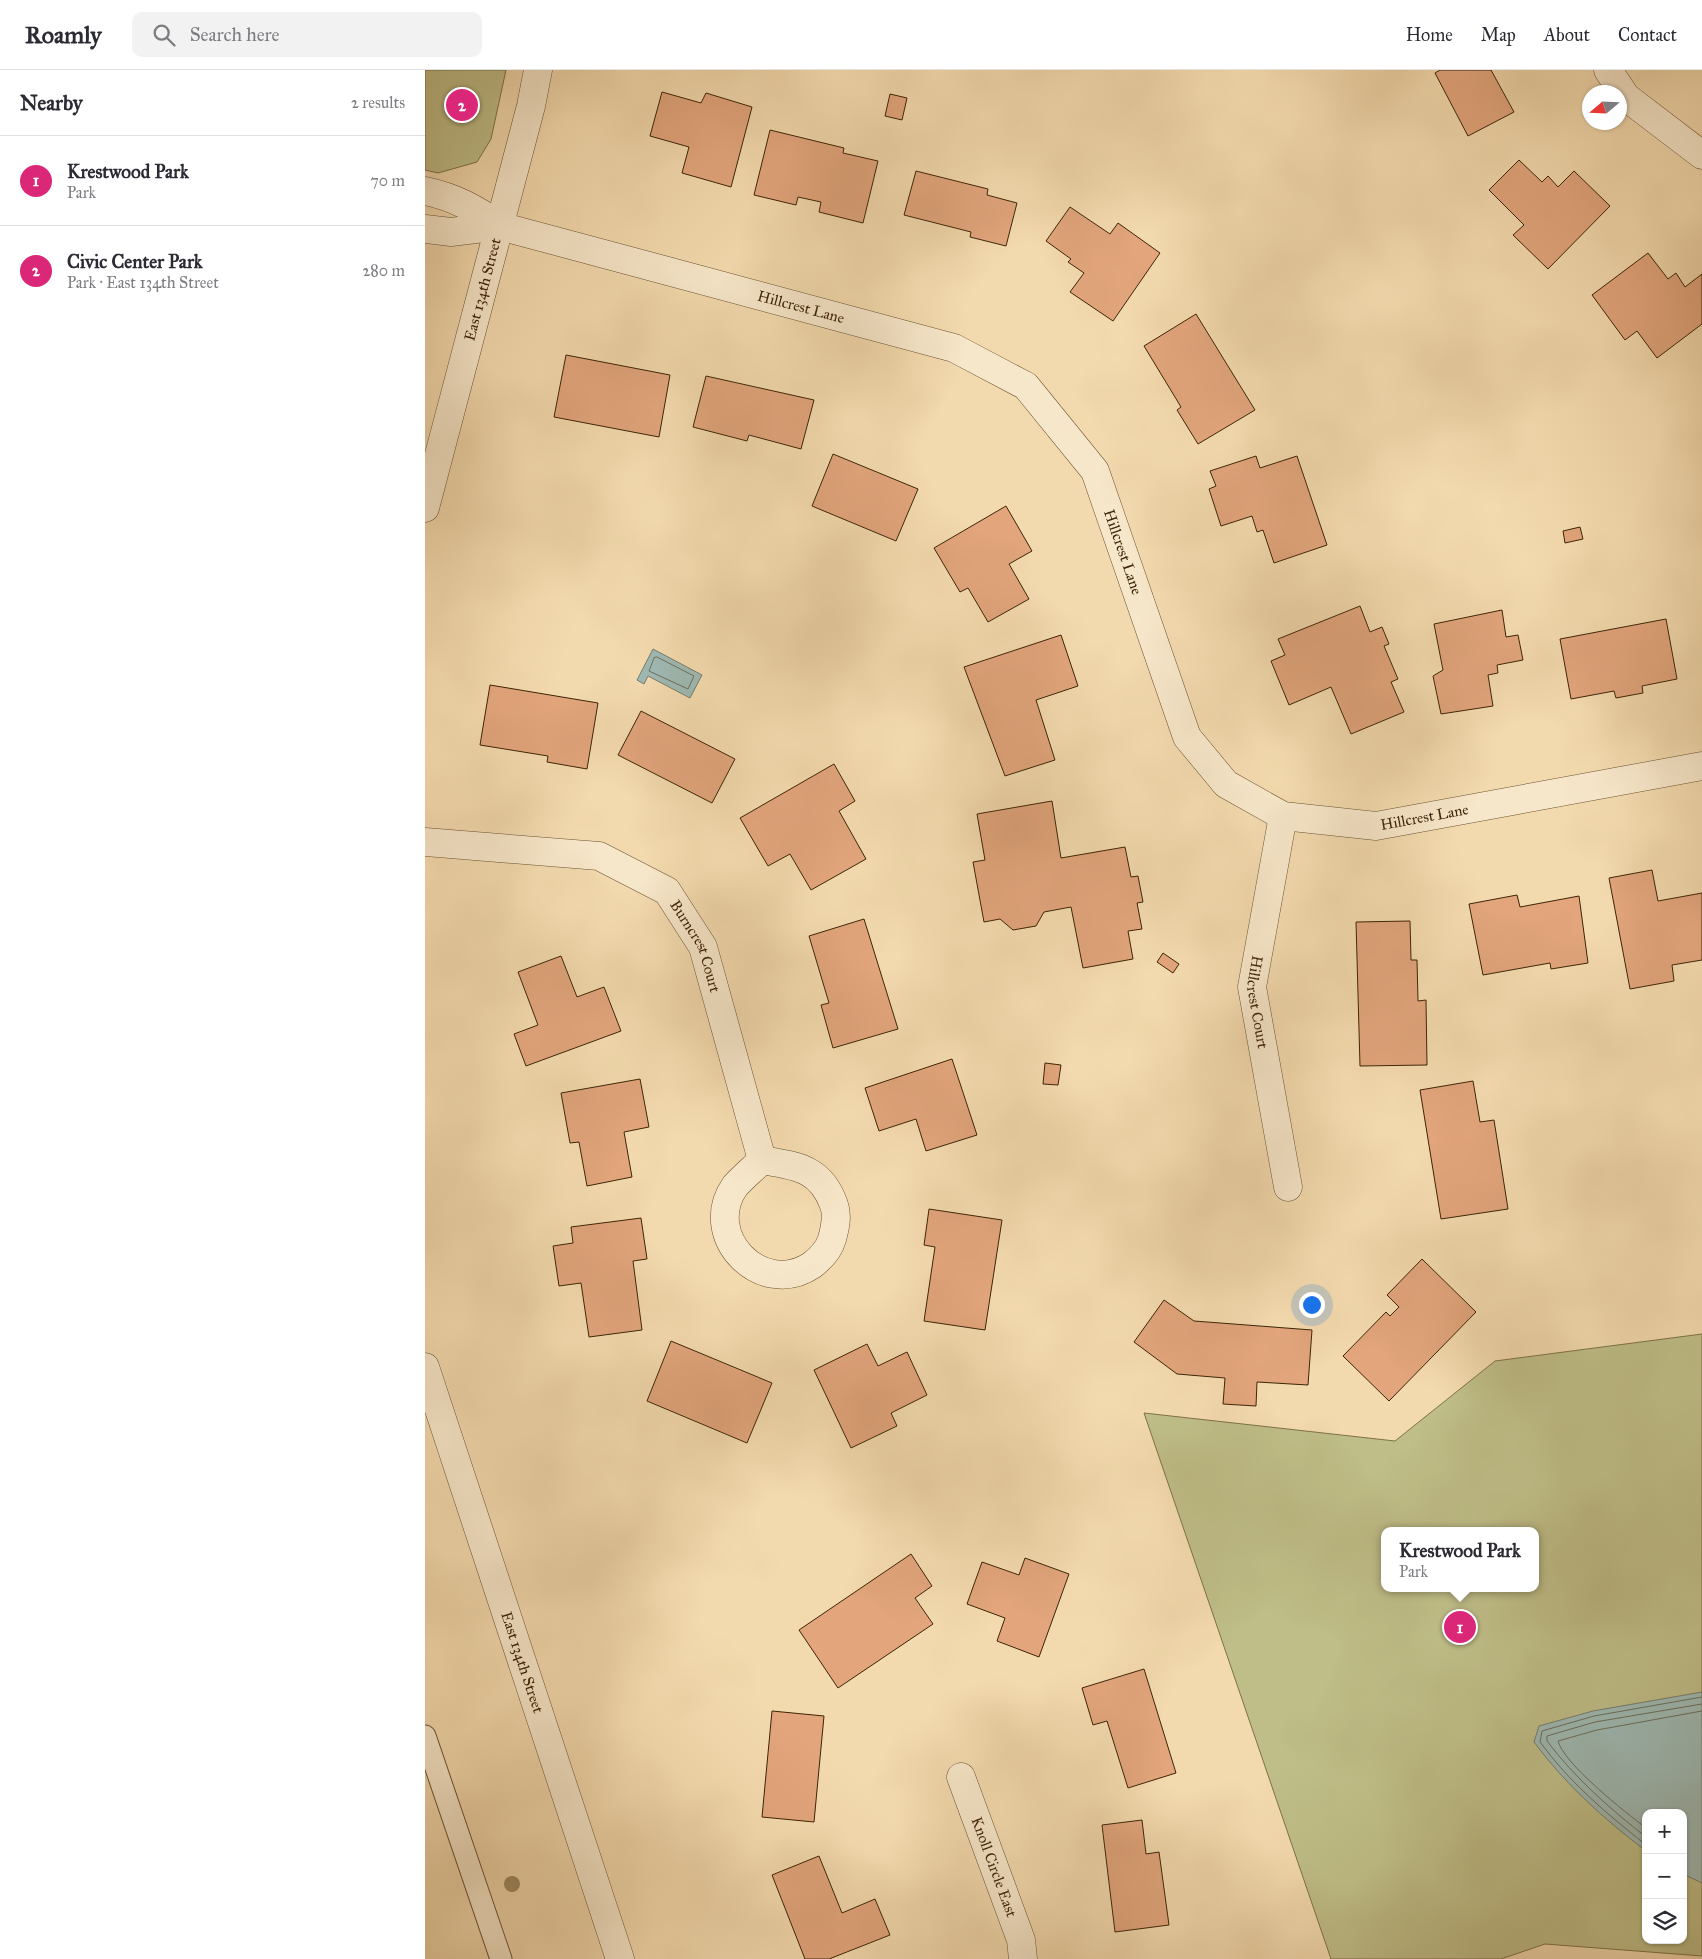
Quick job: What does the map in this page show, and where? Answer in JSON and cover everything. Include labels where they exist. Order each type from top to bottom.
[{"type":"street","name":"East 134th Street","points":[[425,508],[531,106],[538,70]]},
{"type":"street","points":[[1608,70],[1626,96],[1702,155]]},
{"type":"street","points":[[425,191],[466,204],[500,226]]},
{"type":"street","points":[[425,229],[451,232],[500,226]]},
{"type":"street","name":"Hillcrest Lane","points":[[500,226],[954,348],[1026,386],[1095,471],[1187,736],[1226,784],[1283,816],[1375,826],[1702,766]]},
{"type":"street","name":"Hillcrest Court","points":[[1283,816],[1252,987],[1288,1187]]},
{"type":"street","name":"Burncrest Court","points":[[425,842],[599,856],[667,891],[703,947],[763,1160]]},
{"type":"street","points":[[763,1160],[801,1167],[817,1177],[829,1191],[835,1208],[836,1226],[831,1244],[820,1259],[805,1270],[787,1275],[769,1274],[752,1267],[737,1255],[728,1239],[725,1221],[727,1203],[736,1186],[763,1160]]},
{"type":"street","name":"East 134th Street","points":[[425,1367],[620,1959]]},
{"type":"street","name":"Knoll Circle East","points":[[961,1777],[1021,1940],[1023,1959]]},
{"type":"lane","points":[[425,1736],[501,1959]]},
{"type":"shaded area","points":[[425,70],[506,70],[491,139],[477,162],[438,173],[425,170]]},
{"type":"shaded area","points":[[1702,1334],[1702,1956],[1545,1944],[1501,1959],[1331,1959],[1144,1413],[1395,1441],[1495,1361]]},
{"type":"water","points":[[653,649],[702,675],[690,698],[648,676],[644,684],[637,680]]},
{"type":"water","points":[[1702,1692],[1702,1883],[1687,1876],[1687,1809],[1642,1809],[1642,1848],[1586,1801],[1559,1773],[1534,1742],[1539,1726],[1593,1711]]},
{"type":"building","points":[[1440,70],[1491,70],[1514,112],[1468,136],[1435,73]]},
{"type":"building","points":[[662,92],[701,103],[706,93],[752,107],[731,187],[682,173],[689,147],[650,136]]},
{"type":"building","points":[[890,94],[907,98],[902,120],[885,116]]},
{"type":"building","points":[[770,130],[844,148],[843,153],[878,161],[863,223],[819,212],[821,202],[798,197],[796,205],[754,195]]},
{"type":"building","points":[[1519,160],[1542,182],[1548,176],[1558,187],[1574,171],[1610,206],[1548,269],[1513,235],[1524,225],[1489,190]]},
{"type":"building","points":[[916,171],[988,189],[987,195],[1017,203],[1006,246],[970,237],[971,232],[904,215]]},
{"type":"building","points":[[1070,207],[1110,234],[1118,223],[1160,253],[1113,321],[1070,292],[1084,273],[1068,262],[1071,259],[1046,241]]},
{"type":"building","points":[[1648,253],[1668,279],[1676,273],[1685,287],[1702,274],[1702,324],[1657,358],[1637,331],[1625,340],[1592,295]]},
{"type":"building","points":[[1196,314],[1255,410],[1198,444],[1177,410],[1181,407],[1144,346]]},
{"type":"building","points":[[566,355],[670,375],[659,437],[554,417]]},
{"type":"building","points":[[706,376],[814,400],[801,449],[749,435],[747,441],[693,427]]},
{"type":"building","points":[[833,454],[918,489],[896,541],[812,506]]},
{"type":"building","points":[[1256,456],[1260,468],[1297,456],[1327,545],[1274,563],[1263,530],[1257,532],[1252,516],[1221,526],[1209,489],[1216,486],[1210,471]]},
{"type":"building","points":[[1006,506],[1032,551],[1009,564],[1029,599],[988,622],[968,588],[960,592],[934,548]]},
{"type":"building","points":[[1580,527],[1583,539],[1565,543],[1563,531]]},
{"type":"building","points":[[1360,606],[1370,632],[1382,627],[1389,644],[1384,646],[1398,679],[1391,682],[1404,712],[1351,734],[1331,687],[1289,705],[1271,661],[1285,655],[1278,639]]},
{"type":"building","points":[[1502,610],[1506,637],[1518,635],[1523,660],[1497,665],[1498,673],[1488,675],[1493,706],[1441,714],[1433,676],[1443,670],[1434,624]]},
{"type":"building","points":[[1666,619],[1677,679],[1642,686],[1643,693],[1616,698],[1614,691],[1571,699],[1560,639]]},
{"type":"building","points":[[1061,635],[1078,686],[1036,700],[1055,760],[1005,776],[964,667]]},
{"type":"building","points":[[490,685],[598,703],[587,769],[547,762],[548,756],[480,745]]},
{"type":"building","points":[[641,711],[735,759],[712,803],[618,755]]},
{"type":"building","points":[[834,764],[855,801],[839,811],[866,859],[811,890],[790,854],[768,866],[740,818]]},
{"type":"building","points":[[1052,801],[1061,858],[1125,847],[1131,877],[1138,876],[1143,902],[1137,903],[1142,929],[1128,931],[1133,959],[1083,968],[1071,907],[1044,912],[1036,926],[1013,930],[1000,919],[984,922],[973,862],[985,860],[977,814]]},
{"type":"building","points":[[1652,870],[1658,901],[1702,893],[1702,960],[1672,965],[1674,981],[1630,989],[1609,878]]},
{"type":"building","points":[[1517,895],[1520,907],[1579,896],[1588,963],[1551,969],[1550,963],[1483,975],[1469,904]]},
{"type":"building","points":[[864,919],[898,1029],[833,1048],[821,1005],[829,1003],[809,936]]},
{"type":"building","points":[[1410,921],[1411,960],[1417,960],[1418,1001],[1426,1000],[1427,1065],[1360,1066],[1356,922]]},
{"type":"building","points":[[1163,953],[1179,964],[1173,973],[1157,962]]},
{"type":"building","points":[[561,956],[577,997],[604,987],[621,1031],[526,1066],[514,1034],[538,1025],[518,972]]},
{"type":"building","points":[[952,1059],[977,1135],[926,1151],[916,1119],[879,1131],[865,1088]]},
{"type":"building","points":[[1045,1063],[1061,1065],[1058,1085],[1043,1084]]},
{"type":"building","points":[[640,1079],[649,1127],[624,1132],[632,1177],[587,1186],[579,1142],[570,1143],[561,1093]]},
{"type":"building","points":[[1473,1081],[1480,1122],[1494,1120],[1508,1209],[1441,1219],[1420,1090]]},
{"type":"building","points":[[929,1209],[1002,1220],[985,1330],[924,1321],[935,1247],[924,1245]]},
{"type":"building","points":[[641,1218],[647,1259],[633,1261],[642,1330],[589,1337],[581,1283],[559,1286],[553,1246],[573,1243],[571,1227]]},
{"type":"building","points":[[1422,1259],[1476,1312],[1389,1401],[1343,1356],[1386,1312],[1390,1316],[1399,1307],[1387,1295]]},
{"type":"building","points":[[1164,1300],[1194,1321],[1312,1330],[1308,1385],[1257,1382],[1256,1406],[1223,1404],[1225,1378],[1177,1374],[1134,1342]]},
{"type":"building","points":[[671,1341],[772,1383],[747,1443],[647,1401]]},
{"type":"building","points":[[867,1344],[878,1366],[907,1352],[927,1395],[891,1413],[897,1426],[851,1448],[814,1370]]},
{"type":"building","points":[[911,1554],[932,1586],[915,1598],[933,1624],[838,1688],[799,1630]]},
{"type":"building","points":[[1025,1558],[1069,1574],[1039,1657],[997,1641],[1005,1618],[967,1604],[982,1562],[1019,1575]]},
{"type":"building","points":[[1144,1669],[1176,1773],[1128,1788],[1107,1721],[1093,1725],[1082,1688]]},
{"type":"building","points":[[772,1711],[824,1716],[814,1822],[762,1817]]},
{"type":"building","points":[[1142,1820],[1146,1854],[1159,1852],[1169,1925],[1115,1932],[1102,1825]]},
{"type":"building","points":[[819,1856],[842,1913],[875,1899],[890,1935],[829,1959],[805,1959],[772,1875]]},
{"type":"place","name":"Civic Center Park","points":[[462,105]]},
{"type":"place","name":"Krestwood Park","points":[[1460,1627]]}]
